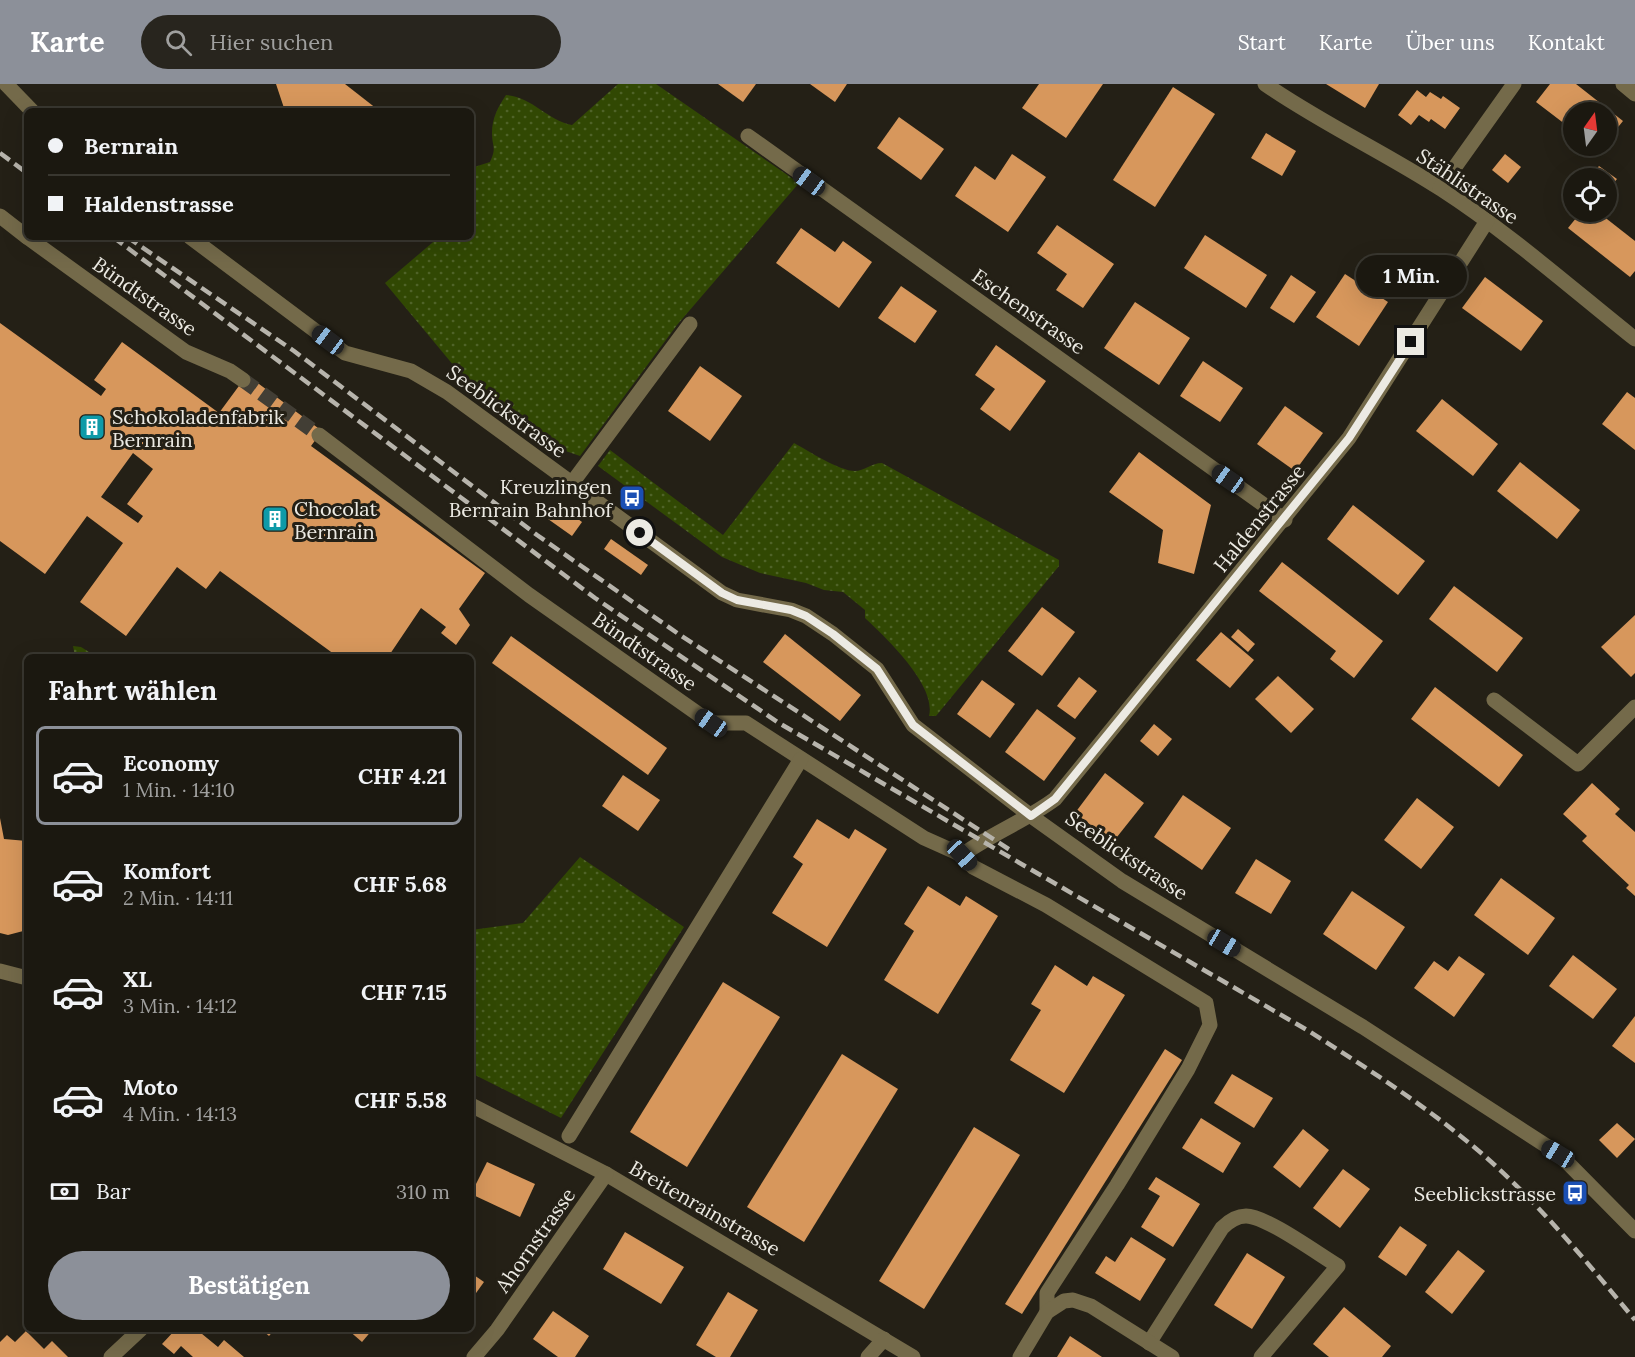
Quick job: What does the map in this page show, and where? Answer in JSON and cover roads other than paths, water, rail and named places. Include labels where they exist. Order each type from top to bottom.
[{"type":"street","points":[[6,84],[29,108]]},
{"type":"street","name":"Stählistrasse","points":[[1265,84],[1336,129],[1440,188],[1487,221],[1635,339]]},
{"type":"street","points":[[1440,188],[1514,84]]},
{"type":"street","points":[[1623,84],[1635,94]]},
{"type":"street","name":"Eschenstrasse","points":[[748,136],[1285,520]]},
{"type":"street","name":"Bündtstrasse","points":[[0,216],[24,235]]},
{"type":"street","name":"Haldenstrasse","points":[[1031,816],[1055,799],[1285,520],[1349,438],[1487,221]]},
{"type":"street","name":"Bündtstrasse","points":[[31,240],[186,352],[230,370],[243,380]]},
{"type":"street","name":"Seeblickstrasse","points":[[194,240],[345,353],[411,370],[447,392],[722,593],[737,600],[798,613],[833,634],[877,669],[913,725],[1031,816],[1122,881],[1400,1051],[1558,1154],[1635,1231]]},
{"type":"street","points":[[572,483],[690,324]]},
{"type":"street","name":"Bündtstrasse","points":[[319,435],[529,595],[711,723],[746,723],[924,838],[962,855],[973,867],[1046,905],[1206,1003],[1210,1025],[1188,1069],[1047,1293],[1047,1312],[1020,1357]]},
{"type":"street","points":[[1494,700],[1578,764],[1635,707]]},
{"type":"street","points":[[569,1136],[801,759]]},
{"type":"street","points":[[962,855],[990,836],[1031,816]]},
{"type":"street","points":[[0,971],[24,977]]},
{"type":"street","name":"Breitenrainstrasse","points":[[474,1107],[606,1174],[913,1357]]},
{"type":"street","name":"Ahornstrasse","points":[[474,1357],[497,1330],[606,1174]]},
{"type":"street","points":[[1149,1342],[1222,1228],[1239,1217],[1255,1217],[1338,1266],[1261,1357]]},
{"type":"street","points":[[1047,1312],[1064,1301],[1082,1302],[1172,1357]]},
{"type":"street","points":[[111,1357],[138,1332]]},
{"type":"street","points":[[868,1357],[884,1339]]},
{"type":"tunnel","points":[[243,380],[319,435]]},
{"type":"railway","points":[[0,153],[24,171]]},
{"type":"railway","points":[[117,240],[595,598],[779,723],[1307,1030],[1417,1103],[1460,1135],[1522,1191],[1635,1320]]},
{"type":"railway","points":[[131,240],[294,351],[537,535],[680,635],[1010,850]]},
{"type":"place","name":"Schokoladenfabrik Bernrain","points":[[92,427]]},
{"type":"place","name":"Kreuzlingen Bernrain Bahnhof","points":[[632,498]]},
{"type":"place","name":"Chocolat Bernrain","points":[[275,519]]},
{"type":"place","name":"Seeblickstrasse","points":[[1575,1193]]}]
